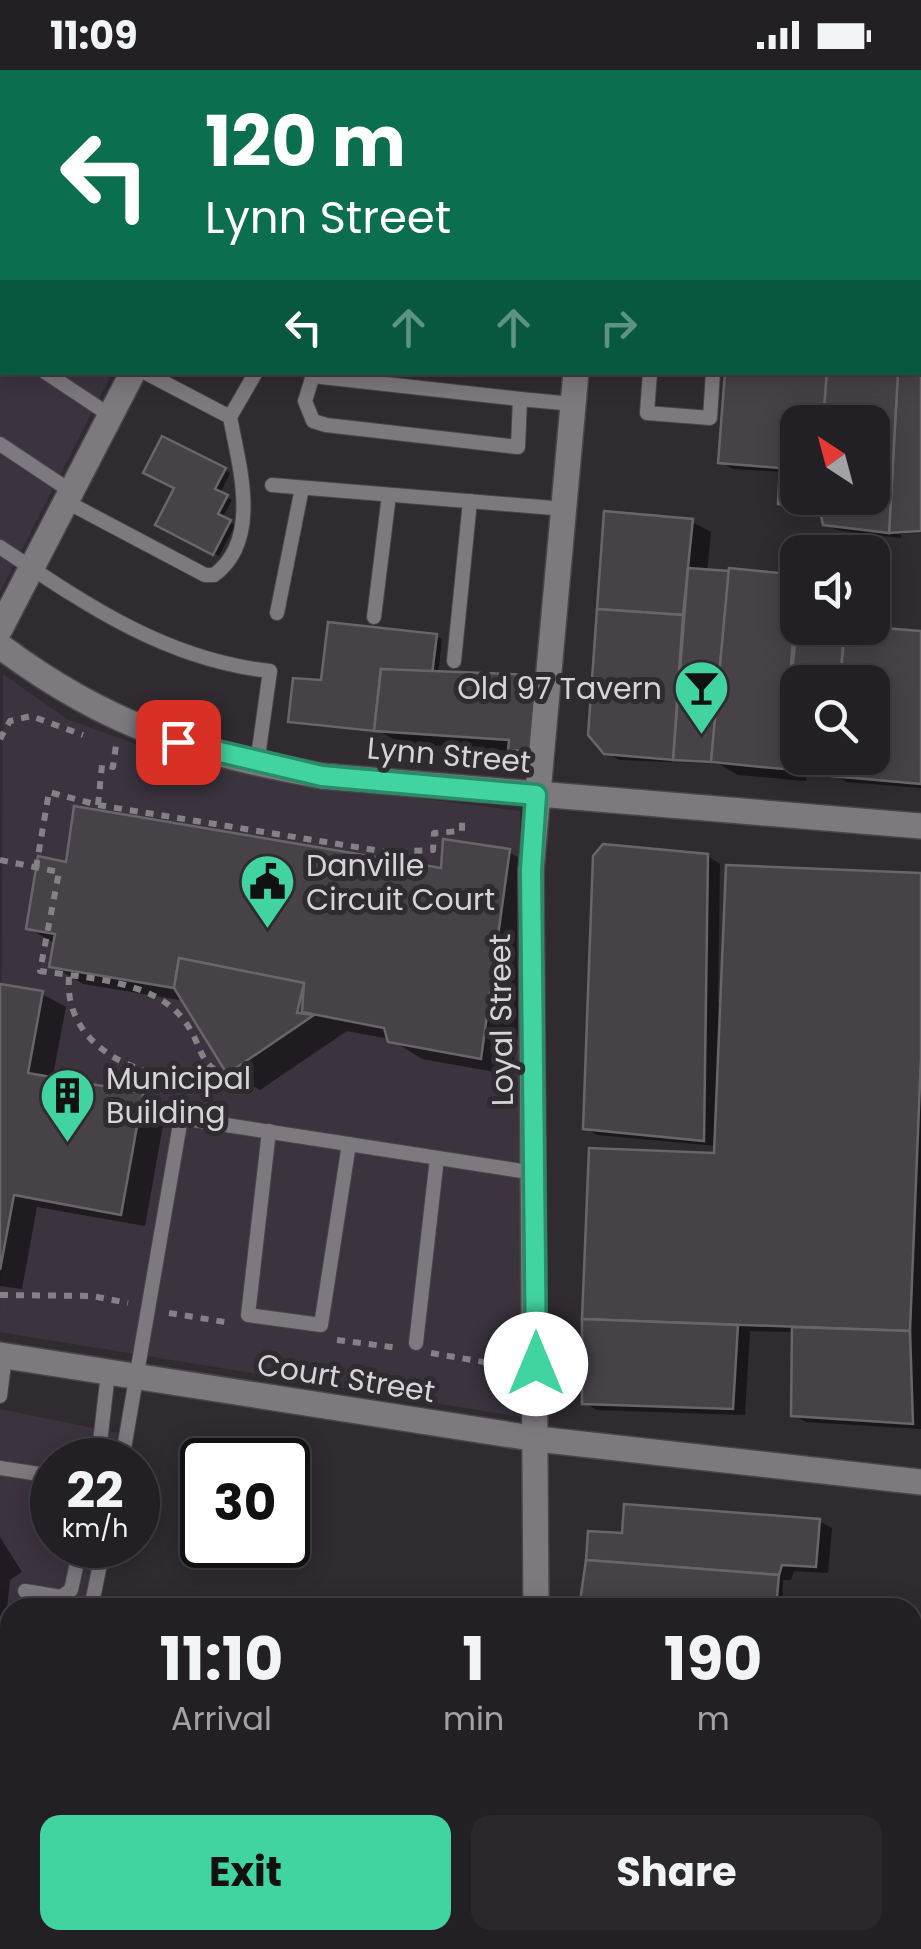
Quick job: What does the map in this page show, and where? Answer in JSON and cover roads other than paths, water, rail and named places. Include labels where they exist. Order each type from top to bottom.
[{"type":"street","points":[[0,629],[131,375]]},
{"type":"street","name":"Loyal Street","points":[[536,1598],[531,870],[576,375]]},
{"type":"street","name":"Lynn Street","points":[[0,646],[101,713],[178,742],[257,764],[322,776],[921,826]]},
{"type":"street","name":"Court Street","points":[[2,1356],[537,1440],[921,1482]]},
{"type":"lane","points":[[49,375],[110,416]]},
{"type":"lane","points":[[150,375],[230,418]]},
{"type":"lane","points":[[0,444],[69,497],[205,575],[214,575],[232,555],[246,497],[230,418],[254,375]]},
{"type":"lane","points":[[314,375],[304,401],[313,422],[460,440],[518,446],[520,399]]},
{"type":"lane","points":[[322,375],[574,404]]},
{"type":"lane","points":[[650,375],[647,414],[710,418],[714,375]]},
{"type":"lane","points":[[272,486],[565,509]]},
{"type":"lane","points":[[277,613],[302,488]]},
{"type":"lane","points":[[374,617],[389,495]]},
{"type":"lane","points":[[454,661],[470,502]]},
{"type":"lane","points":[[0,547],[125,627],[174,651],[234,667],[270,671],[257,764]]},
{"type":"lane","points":[[127,1438],[181,1118],[535,1173]]},
{"type":"lane","points":[[269,1132],[248,1315],[320,1325],[348,1144]]},
{"type":"lane","points":[[416,1343],[438,1158]]},
{"type":"lane","points":[[0,1396],[2,1356]]},
{"type":"lane","points":[[101,1438],[108,1373]]},
{"type":"lane","points":[[0,1468],[30,1473]]},
{"type":"lane","points":[[25,1591],[61,1597],[71,1590],[75,1568]]},
{"type":"lane","points":[[93,1598],[99,1568]]},
{"type":"place","name":"Old 97 Tavern","points":[[701,737]]},
{"type":"place","name":"Danville Circuit Court","points":[[267,931]]},
{"type":"place","name":"Municipal Building","points":[[67,1144]]}]
